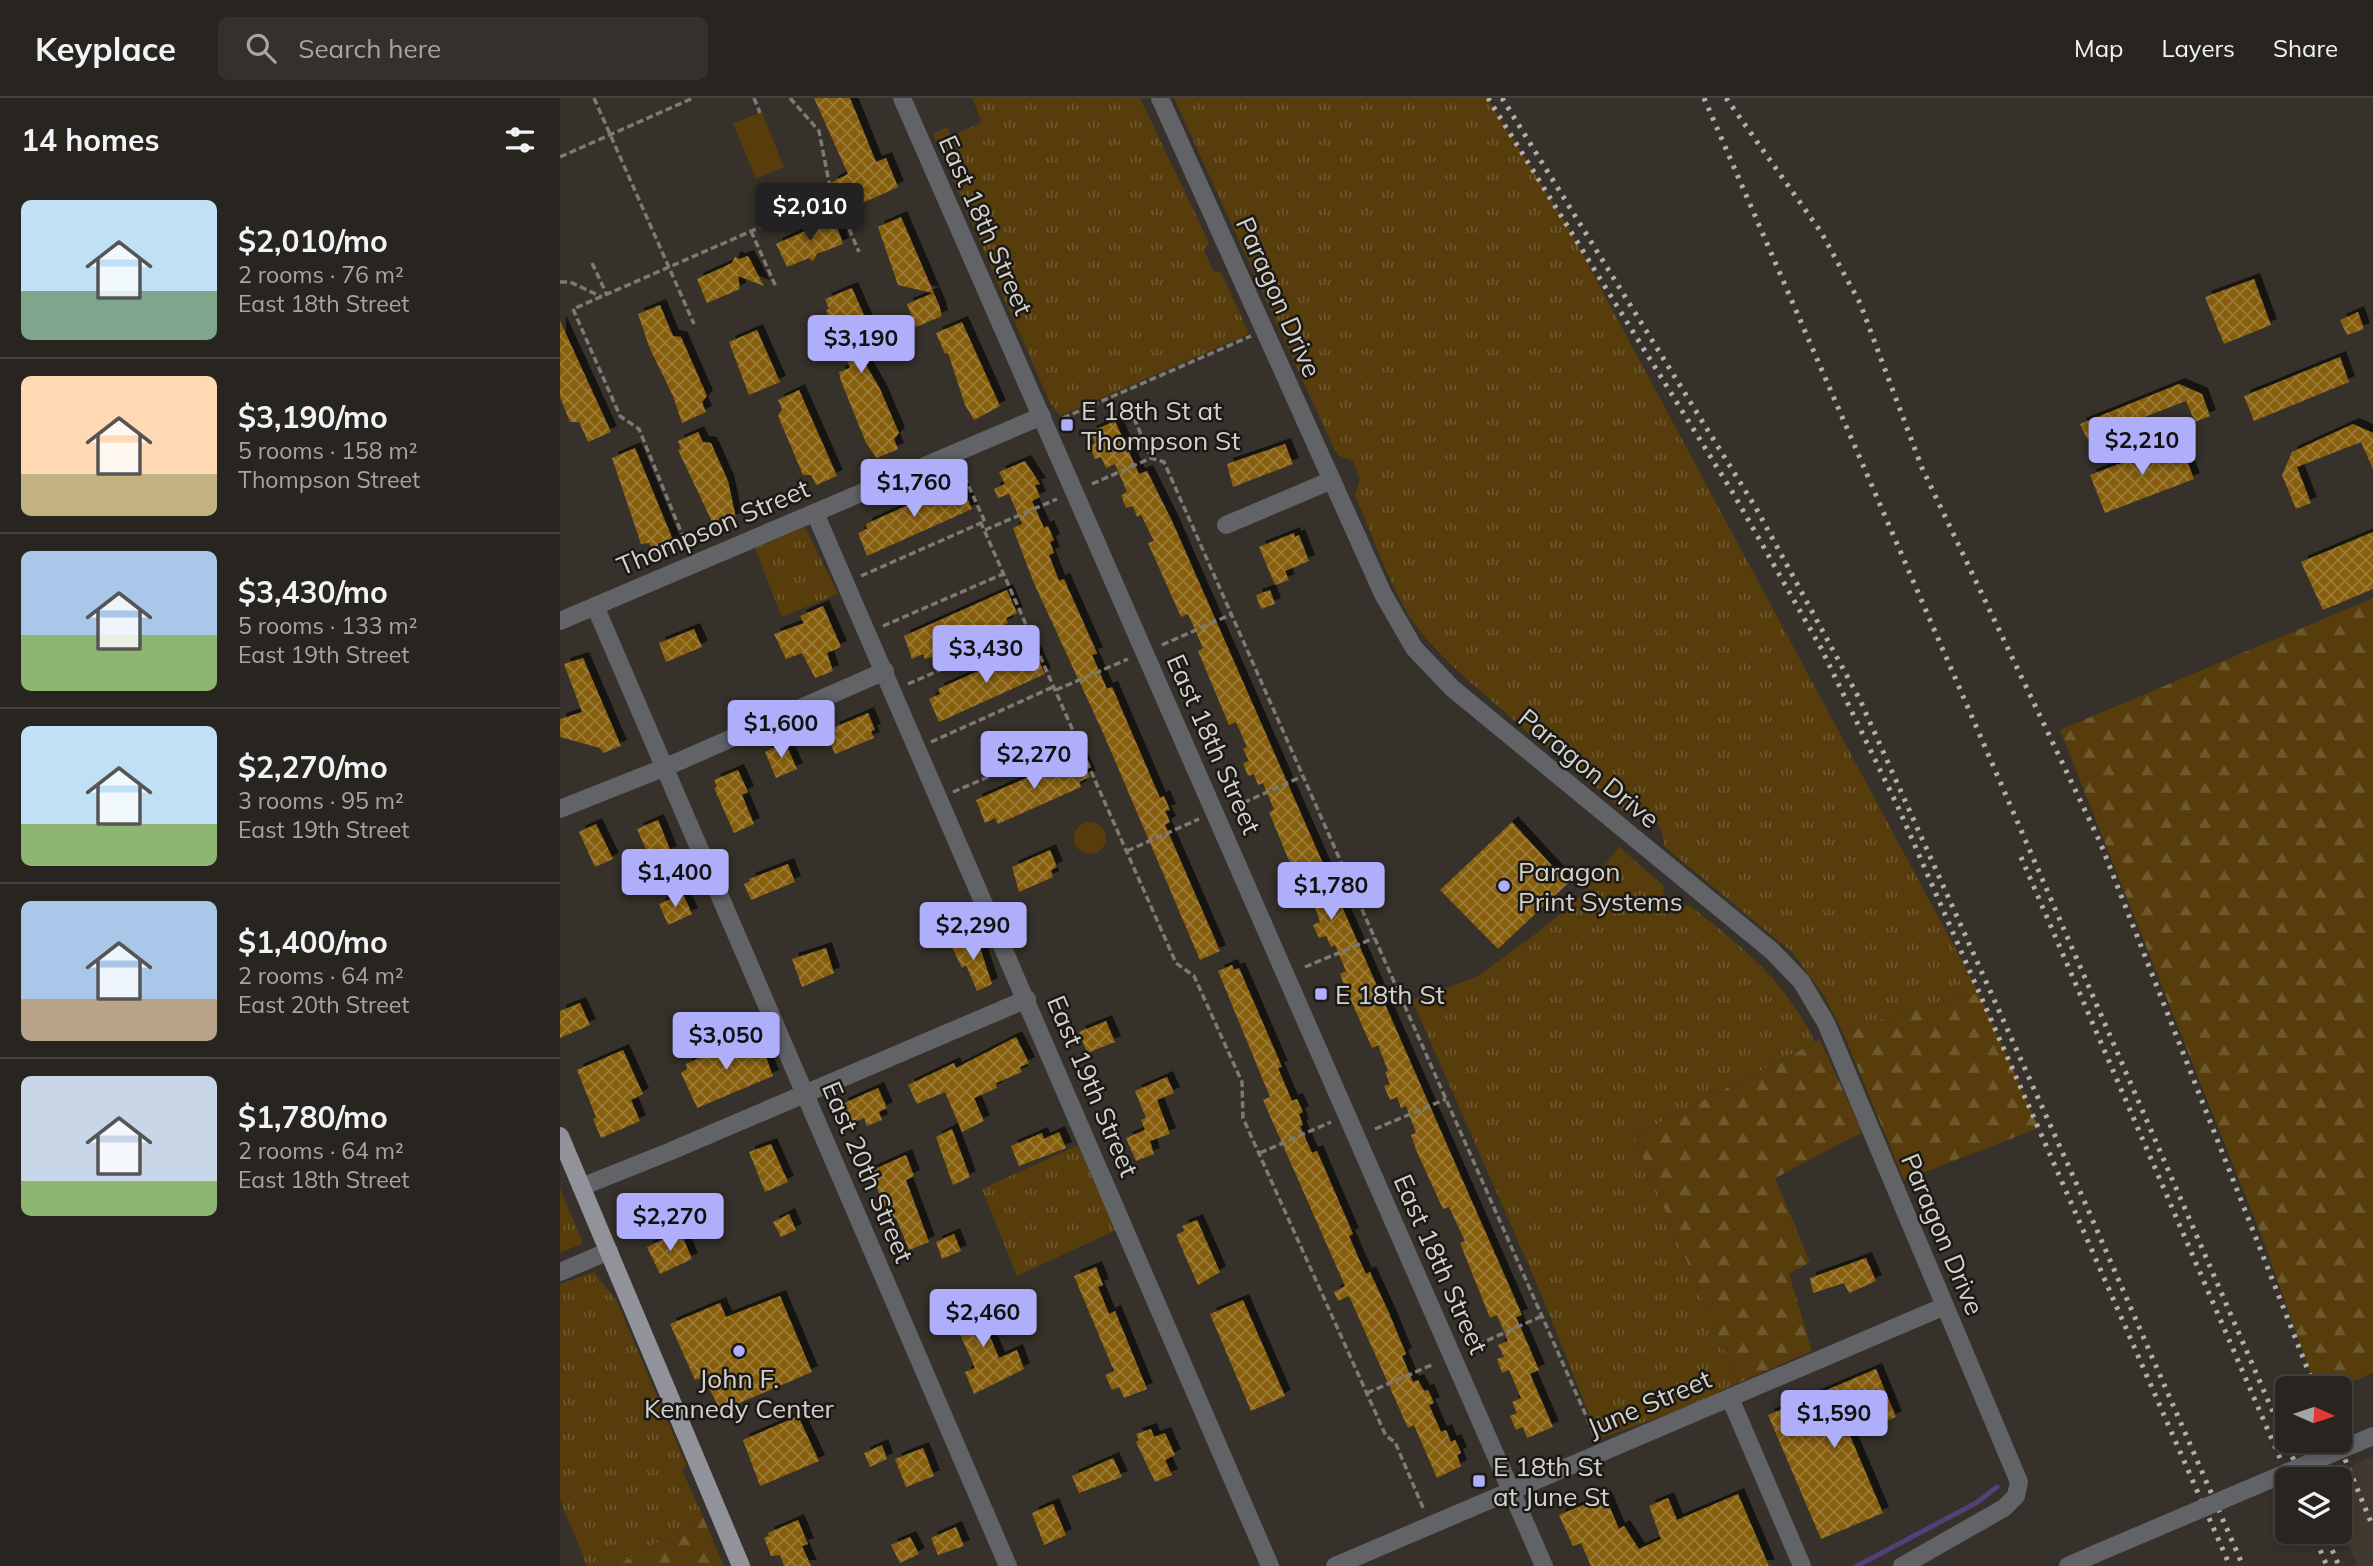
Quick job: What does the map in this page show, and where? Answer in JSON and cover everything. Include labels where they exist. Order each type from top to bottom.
[{"type":"main road","points":[[560,1136],[741,1566]]},
{"type":"street","name":"East 18th Street","points":[[902,98],[1544,1566]]},
{"type":"street","name":"Paragon Drive","points":[[1160,98],[1383,594],[1429,667],[1488,720],[1772,951],[1801,981],[1826,1023],[2017,1476],[2016,1496],[2004,1508],[1902,1566]]},
{"type":"street","name":"Thompson Street","points":[[560,621],[1042,416]]},
{"type":"street","points":[[1226,525],[1332,480]]},
{"type":"street","name":"East 19th Street","points":[[815,513],[1270,1566]]},
{"type":"street","name":"East 20th Street","points":[[595,607],[1008,1566]]},
{"type":"street","points":[[560,809],[666,767],[885,671]]},
{"type":"street","points":[[581,1187],[1027,999]]},
{"type":"street","points":[[560,1272],[608,1251]]},
{"type":"street","name":"June Street","points":[[1335,1566],[1945,1306]]},
{"type":"street","points":[[1730,1398],[1802,1566]]},
{"type":"street","points":[[2068,1566],[2373,1436]]},
{"type":"path","points":[[594,98],[694,324]]},
{"type":"path","points":[[560,157],[693,98]]},
{"type":"path","points":[[754,98],[760,113]]},
{"type":"path","points":[[790,98],[818,131],[834,195],[859,251]]},
{"type":"path","points":[[691,558],[639,429],[620,416],[573,309],[834,195]]},
{"type":"path","points":[[751,231],[776,287]]},
{"type":"path","points":[[592,263],[604,296]]},
{"type":"path","points":[[560,282],[570,282],[604,296]]},
{"type":"path","points":[[1063,418],[1253,336]]},
{"type":"path","points":[[1134,418],[1151,458]]},
{"type":"path","points":[[1092,484],[1151,458],[1164,462],[1596,1438]]},
{"type":"path","points":[[856,578],[985,522],[959,464]]},
{"type":"path","points":[[984,531],[1057,499]]},
{"type":"path","points":[[981,523],[1176,963],[1194,976],[1242,1082],[1241,1113],[1367,1393],[1387,1436],[1395,1443],[1425,1512]]},
{"type":"path","points":[[878,629],[1003,574]]},
{"type":"path","points":[[1162,645],[1231,614]]},
{"type":"path","points":[[902,686],[1028,631]]},
{"type":"path","points":[[927,744],[1128,659]]},
{"type":"path","points":[[949,794],[1077,739]]},
{"type":"path","points":[[1234,807],[1303,776]]},
{"type":"path","points":[[1126,851],[1199,819]]},
{"type":"path","points":[[1305,967],[1374,937]]},
{"type":"path","points":[[1375,1129],[1446,1099]]},
{"type":"path","points":[[1259,1154],[1331,1122]]},
{"type":"path","points":[[1468,1349],[1542,1316]]},
{"type":"path","points":[[1367,1393],[1434,1364]]},
{"type":"shaded area","points":[[2373,1456],[2373,1566],[2358,1566],[2349,1544],[2352,1544],[2352,1467],[2349,1467]]},
{"type":"green space","points":[[972,98],[1140,98],[1209,243],[1204,250],[1213,271],[1221,272],[1249,334],[1060,416],[1049,401],[933,134],[947,127],[951,136],[982,122]]},
{"type":"green space","points":[[1174,98],[1487,98],[1567,225],[1979,993],[1842,1030],[1824,996],[1793,953],[1665,847],[1661,828],[1645,814],[1625,813],[1580,772],[1580,761],[1562,745],[1542,747],[1431,644],[1408,614],[1391,582],[1355,495],[1360,479],[1353,461],[1339,456],[1334,449]]},
{"type":"green space","points":[[762,112],[784,167],[756,179],[733,123]]},
{"type":"green space","points":[[805,527],[838,594],[782,617],[755,548]]},
{"type":"green space","points":[[2373,598],[2373,1373],[2352,1382],[2352,1376],[2312,1376],[2263,1240],[2060,730]]},
{"type":"green space","points":[[1090,822],[1102,826],[1106,838],[1102,850],[1090,854],[1078,850],[1074,838],[1078,826]]},
{"type":"green space","points":[[1619,847],[1664,886],[1663,892],[1677,910],[1689,905],[1761,966],[1790,1000],[1815,1042],[1634,1136],[1738,1383],[1687,1407],[1599,1439],[1540,1291],[1412,1000],[1477,977],[1537,933],[1579,898]]},
{"type":"green space","points":[[1979,993],[2039,1128],[1904,1180],[1842,1030]]},
{"type":"green space","points":[[1820,1040],[1862,1132],[1775,1178],[1810,1262],[1789,1274],[1812,1351],[1738,1383],[1634,1136]]},
{"type":"green space","points":[[1078,1145],[1116,1230],[1017,1276],[982,1189]]},
{"type":"green space","points":[[560,1188],[583,1243],[560,1253]]},
{"type":"green space","points":[[594,1272],[617,1302],[687,1467],[682,1470],[703,1517],[616,1566],[587,1566],[560,1499],[560,1284]]},
{"type":"green space","points":[[703,1517],[724,1566],[616,1566]]},
{"type":"building","points":[[814,98],[850,98],[876,162],[886,158],[898,187],[845,211],[832,182],[848,174]]},
{"type":"building","points":[[901,217],[939,305],[942,316],[916,327],[907,304],[933,293],[898,285],[878,227]]},
{"type":"building","points":[[834,218],[843,244],[817,254],[813,261],[809,258],[787,267],[776,244]]},
{"type":"building","points":[[748,256],[764,286],[738,276],[740,289],[707,303],[697,279],[732,263],[735,257],[739,259]]},
{"type":"building","points":[[2254,279],[2271,325],[2224,344],[2205,297]]},
{"type":"building","points":[[852,288],[875,340],[856,348],[880,389],[899,433],[894,439],[898,449],[877,458],[866,443],[841,381],[839,372],[850,368],[826,310],[829,309],[825,299]]},
{"type":"building","points":[[660,305],[673,336],[681,337],[707,396],[702,402],[706,412],[682,423],[638,314]]},
{"type":"building","points":[[2358,312],[2364,329],[2347,335],[2340,320]]},
{"type":"building","points":[[560,321],[611,432],[588,442],[579,422],[570,422],[560,397]]},
{"type":"building","points":[[962,322],[1000,406],[974,420],[965,405],[948,353],[945,354],[936,333]]},
{"type":"building","points":[[757,330],[780,382],[749,395],[729,342]]},
{"type":"building","points":[[2340,357],[2349,382],[2254,421],[2244,396]]},
{"type":"building","points":[[2179,384],[2202,394],[2210,416],[2195,422],[2186,401],[2087,439],[2080,424]]},
{"type":"building","points":[[799,390],[837,476],[816,485],[811,475],[803,475],[778,416],[782,409],[778,400]]},
{"type":"building","points":[[1115,421],[1139,474],[1147,471],[1172,521],[1522,1315],[1516,1317],[1539,1370],[1530,1374],[1553,1427],[1527,1438],[1523,1427],[1516,1430],[1510,1416],[1517,1413],[1512,1402],[1521,1398],[1509,1370],[1502,1373],[1497,1359],[1504,1357],[1498,1345],[1508,1341],[1497,1315],[1490,1318],[1460,1243],[1465,1241],[1449,1207],[1443,1209],[1417,1152],[1411,1135],[1416,1133],[1406,1106],[1401,1108],[1397,1097],[1390,1100],[1384,1086],[1390,1084],[1385,1072],[1388,1071],[1378,1045],[1372,1048],[1345,987],[1340,974],[1346,971],[1335,945],[1331,947],[1326,936],[1319,938],[1316,932],[1313,925],[1320,922],[1307,883],[1301,886],[1287,856],[1269,812],[1274,810],[1263,783],[1258,785],[1254,774],[1248,776],[1243,763],[1249,761],[1243,749],[1247,747],[1236,722],[1229,725],[1198,651],[1203,648],[1188,614],[1181,617],[1148,543],[1154,541],[1141,515],[1137,517],[1133,506],[1126,508],[1121,495],[1127,492],[1115,464],[1106,468],[1101,457],[1095,459],[1089,446],[1095,443],[1090,432]]},
{"type":"building","points":[[2353,424],[2373,433],[2373,469],[2361,442],[2297,467],[2311,503],[2296,509],[2282,475],[2292,452]]},
{"type":"building","points":[[698,432],[703,442],[711,443],[728,481],[736,518],[715,528],[678,450],[681,449],[678,441]]},
{"type":"building","points":[[2179,441],[2194,479],[2105,513],[2090,475]]},
{"type":"building","points":[[1285,444],[1293,464],[1233,487],[1227,464]]},
{"type":"building","points":[[635,448],[675,545],[654,554],[649,543],[641,544],[612,458]]},
{"type":"building","points":[[1025,461],[1040,484],[1035,485],[1040,497],[1032,501],[1044,528],[1048,526],[1054,540],[1050,542],[1054,553],[1049,555],[1059,581],[1064,579],[1097,653],[1092,655],[1107,689],[1112,687],[1160,798],[1164,796],[1170,810],[1165,811],[1170,822],[1165,825],[1220,951],[1200,960],[1104,735],[1033,581],[1013,528],[1022,524],[1009,494],[998,498],[994,489],[1005,484],[999,472]]},
{"type":"building","points":[[948,487],[951,492],[962,487],[972,509],[867,556],[858,533],[867,529],[866,524]]},
{"type":"building","points":[[2373,532],[2373,589],[2323,610],[2301,562]]},
{"type":"building","points":[[1294,533],[1295,537],[1299,535],[1309,561],[1285,571],[1289,580],[1275,585],[1259,547]]},
{"type":"building","points":[[1007,590],[1017,613],[1006,618],[1008,623],[938,652],[939,655],[925,659],[923,654],[912,659],[904,636]]},
{"type":"building","points":[[1270,590],[1275,604],[1261,609],[1256,595]]},
{"type":"building","points":[[823,606],[841,647],[827,653],[833,671],[815,678],[802,653],[786,659],[774,634],[804,623],[800,616]]},
{"type":"building","points":[[694,629],[702,647],[666,662],[659,643]]},
{"type":"building","points":[[1021,652],[1024,657],[1035,652],[1045,674],[939,722],[929,699],[940,694],[938,689]]},
{"type":"building","points":[[583,658],[621,746],[603,753],[600,748],[560,737],[560,719],[582,712],[564,664]]},
{"type":"building","points":[[868,713],[875,730],[871,731],[874,738],[835,754],[828,738],[836,734],[833,728]]},
{"type":"building","points":[[785,742],[797,769],[776,778],[765,752]]},
{"type":"building","points":[[1080,754],[1090,777],[1079,782],[1081,787],[998,824],[995,818],[985,823],[976,800]]},
{"type":"building","points":[[738,770],[748,792],[742,795],[754,824],[734,833],[714,788],[717,787],[714,780]]},
{"type":"building","points":[[658,820],[671,852],[651,861],[637,829]]},
{"type":"building","points":[[1512,822],[1568,883],[1498,949],[1440,890]]},
{"type":"building","points":[[596,824],[613,859],[595,867],[579,832]]},
{"type":"building","points":[[1050,850],[1057,867],[1051,870],[1053,877],[1019,892],[1012,867]]},
{"type":"building","points":[[788,864],[795,882],[751,900],[744,884],[750,881],[749,879]]},
{"type":"building","points":[[683,894],[692,914],[668,925],[659,904]]},
{"type":"building","points":[[976,936],[992,984],[977,991],[966,965],[962,968],[952,947]]},
{"type":"building","points":[[826,948],[834,973],[802,987],[792,959]]},
{"type":"building","points":[[1232,965],[1234,970],[1239,968],[1282,1067],[1278,1068],[1292,1101],[1297,1099],[1303,1112],[1299,1114],[1303,1125],[1300,1126],[1312,1153],[1317,1151],[1353,1234],[1349,1236],[1359,1259],[1366,1274],[1370,1272],[1389,1313],[1406,1354],[1402,1356],[1413,1382],[1418,1380],[1424,1391],[1428,1390],[1434,1403],[1429,1405],[1441,1432],[1446,1430],[1451,1442],[1455,1440],[1461,1453],[1457,1455],[1461,1466],[1437,1478],[1414,1425],[1408,1428],[1349,1296],[1338,1301],[1334,1292],[1345,1286],[1263,1100],[1270,1097],[1218,971]]},
{"type":"building","points":[[580,1003],[590,1025],[560,1038],[560,1011]]},
{"type":"building","points":[[1106,1021],[1115,1042],[1087,1053],[1079,1032]]},
{"type":"building","points":[[1016,1037],[1029,1063],[1020,1067],[1022,1072],[996,1083],[997,1088],[974,1098],[984,1121],[962,1132],[945,1092],[917,1104],[908,1085],[954,1063],[956,1068]]},
{"type":"building","points":[[751,1040],[753,1045],[760,1042],[773,1076],[697,1108],[681,1073],[687,1069],[686,1064],[728,1045],[729,1049]]},
{"type":"building","points":[[623,1050],[643,1094],[631,1100],[640,1121],[601,1138],[593,1119],[596,1117],[577,1070]]},
{"type":"building","points":[[1167,1077],[1174,1093],[1157,1100],[1170,1134],[1150,1141],[1154,1154],[1136,1161],[1126,1138],[1145,1130],[1141,1120],[1146,1118],[1135,1091]]},
{"type":"building","points":[[878,1088],[887,1108],[879,1112],[882,1120],[867,1126],[864,1118],[850,1124],[842,1104]]},
{"type":"building","points":[[952,1129],[970,1177],[953,1185],[936,1137]]},
{"type":"building","points":[[1059,1132],[1066,1148],[1019,1166],[1011,1146],[1042,1133],[1044,1139]]},
{"type":"building","points":[[771,1144],[788,1182],[765,1192],[749,1152]]},
{"type":"building","points":[[906,1155],[914,1176],[906,1180],[929,1242],[909,1250],[896,1218],[890,1220],[870,1171]]},
{"type":"building","points":[[789,1214],[796,1230],[781,1237],[773,1222]]},
{"type":"building","points":[[1197,1220],[1220,1272],[1198,1285],[1176,1235],[1184,1231],[1182,1226]]},
{"type":"building","points":[[680,1231],[692,1259],[660,1274],[647,1247]]},
{"type":"building","points":[[954,1234],[961,1251],[942,1259],[936,1242]]},
{"type":"building","points":[[1866,1258],[1876,1281],[1849,1293],[1844,1283],[1813,1293],[1810,1278]]},
{"type":"building","points":[[1096,1267],[1103,1285],[1098,1287],[1109,1314],[1115,1311],[1147,1389],[1124,1398],[1119,1387],[1112,1390],[1105,1375],[1114,1371],[1074,1276]]},
{"type":"building","points":[[780,1296],[812,1372],[721,1411],[703,1377],[695,1380],[670,1324],[720,1303],[726,1317]]},
{"type":"building","points":[[974,1299],[999,1358],[1017,1350],[1024,1369],[974,1394],[965,1372],[975,1368],[949,1309]]},
{"type":"building","points":[[1243,1300],[1285,1396],[1251,1411],[1210,1314]]},
{"type":"building","points":[[1876,1369],[1896,1417],[1850,1436],[1883,1513],[1821,1539],[1768,1415]]},
{"type":"building","points":[[798,1416],[819,1461],[760,1486],[743,1440]]},
{"type":"building","points":[[1151,1429],[1154,1437],[1165,1433],[1175,1455],[1165,1460],[1172,1475],[1155,1482],[1136,1442],[1139,1440],[1136,1434]]},
{"type":"building","points":[[882,1445],[887,1459],[870,1467],[864,1453]]},
{"type":"building","points":[[923,1448],[934,1476],[906,1487],[895,1459]]},
{"type":"building","points":[[1113,1458],[1122,1477],[1079,1493],[1072,1476]]},
{"type":"building","points":[[1738,1494],[1769,1566],[1591,1566],[1581,1543],[1573,1546],[1559,1515],[1605,1496],[1619,1529],[1624,1526],[1639,1549],[1661,1539],[1649,1506],[1668,1498],[1677,1520]]},
{"type":"building","points":[[1053,1504],[1066,1535],[1044,1545],[1032,1513]]},
{"type":"building","points":[[798,1520],[808,1544],[802,1546],[811,1566],[784,1566],[780,1555],[771,1556],[764,1538],[769,1536],[768,1533]]},
{"type":"building","points":[[956,1527],[964,1546],[938,1555],[931,1538]]},
{"type":"building","points":[[910,1537],[919,1554],[900,1563],[891,1545]]},
{"type":"waterway","points":[[1857,1566],[1976,1503],[1997,1487]]},
{"type":"railway","points":[[1488,98],[1733,493],[1821,648],[1898,807],[2230,1566]]},
{"type":"railway","points":[[1502,98],[1756,508],[1860,700],[2086,1205],[2243,1566]]},
{"type":"railway","points":[[1704,98],[2297,1467]]},
{"type":"railway","points":[[1726,98],[1821,232],[1860,303],[1922,468],[2100,842],[2310,1376]]},
{"type":"railway","points":[[2021,857],[2284,1467]]},
{"type":"railway","points":[[2342,1453],[2373,1527]]},
{"type":"railway","points":[[2318,1544],[2327,1566]]},
{"type":"railway","points":[[2330,1544],[2339,1566]]},
{"type":"place","name":"E 18th St at Thompson St","points":[[1067,425]]},
{"type":"place","name":"Paragon Print Systems","points":[[1504,886]]},
{"type":"place","name":"E 18th St","points":[[1321,994]]},
{"type":"place","name":"John F. Kennedy Center","points":[[739,1351]]},
{"type":"place","name":"E 18th St at June St","points":[[1479,1481]]}]
